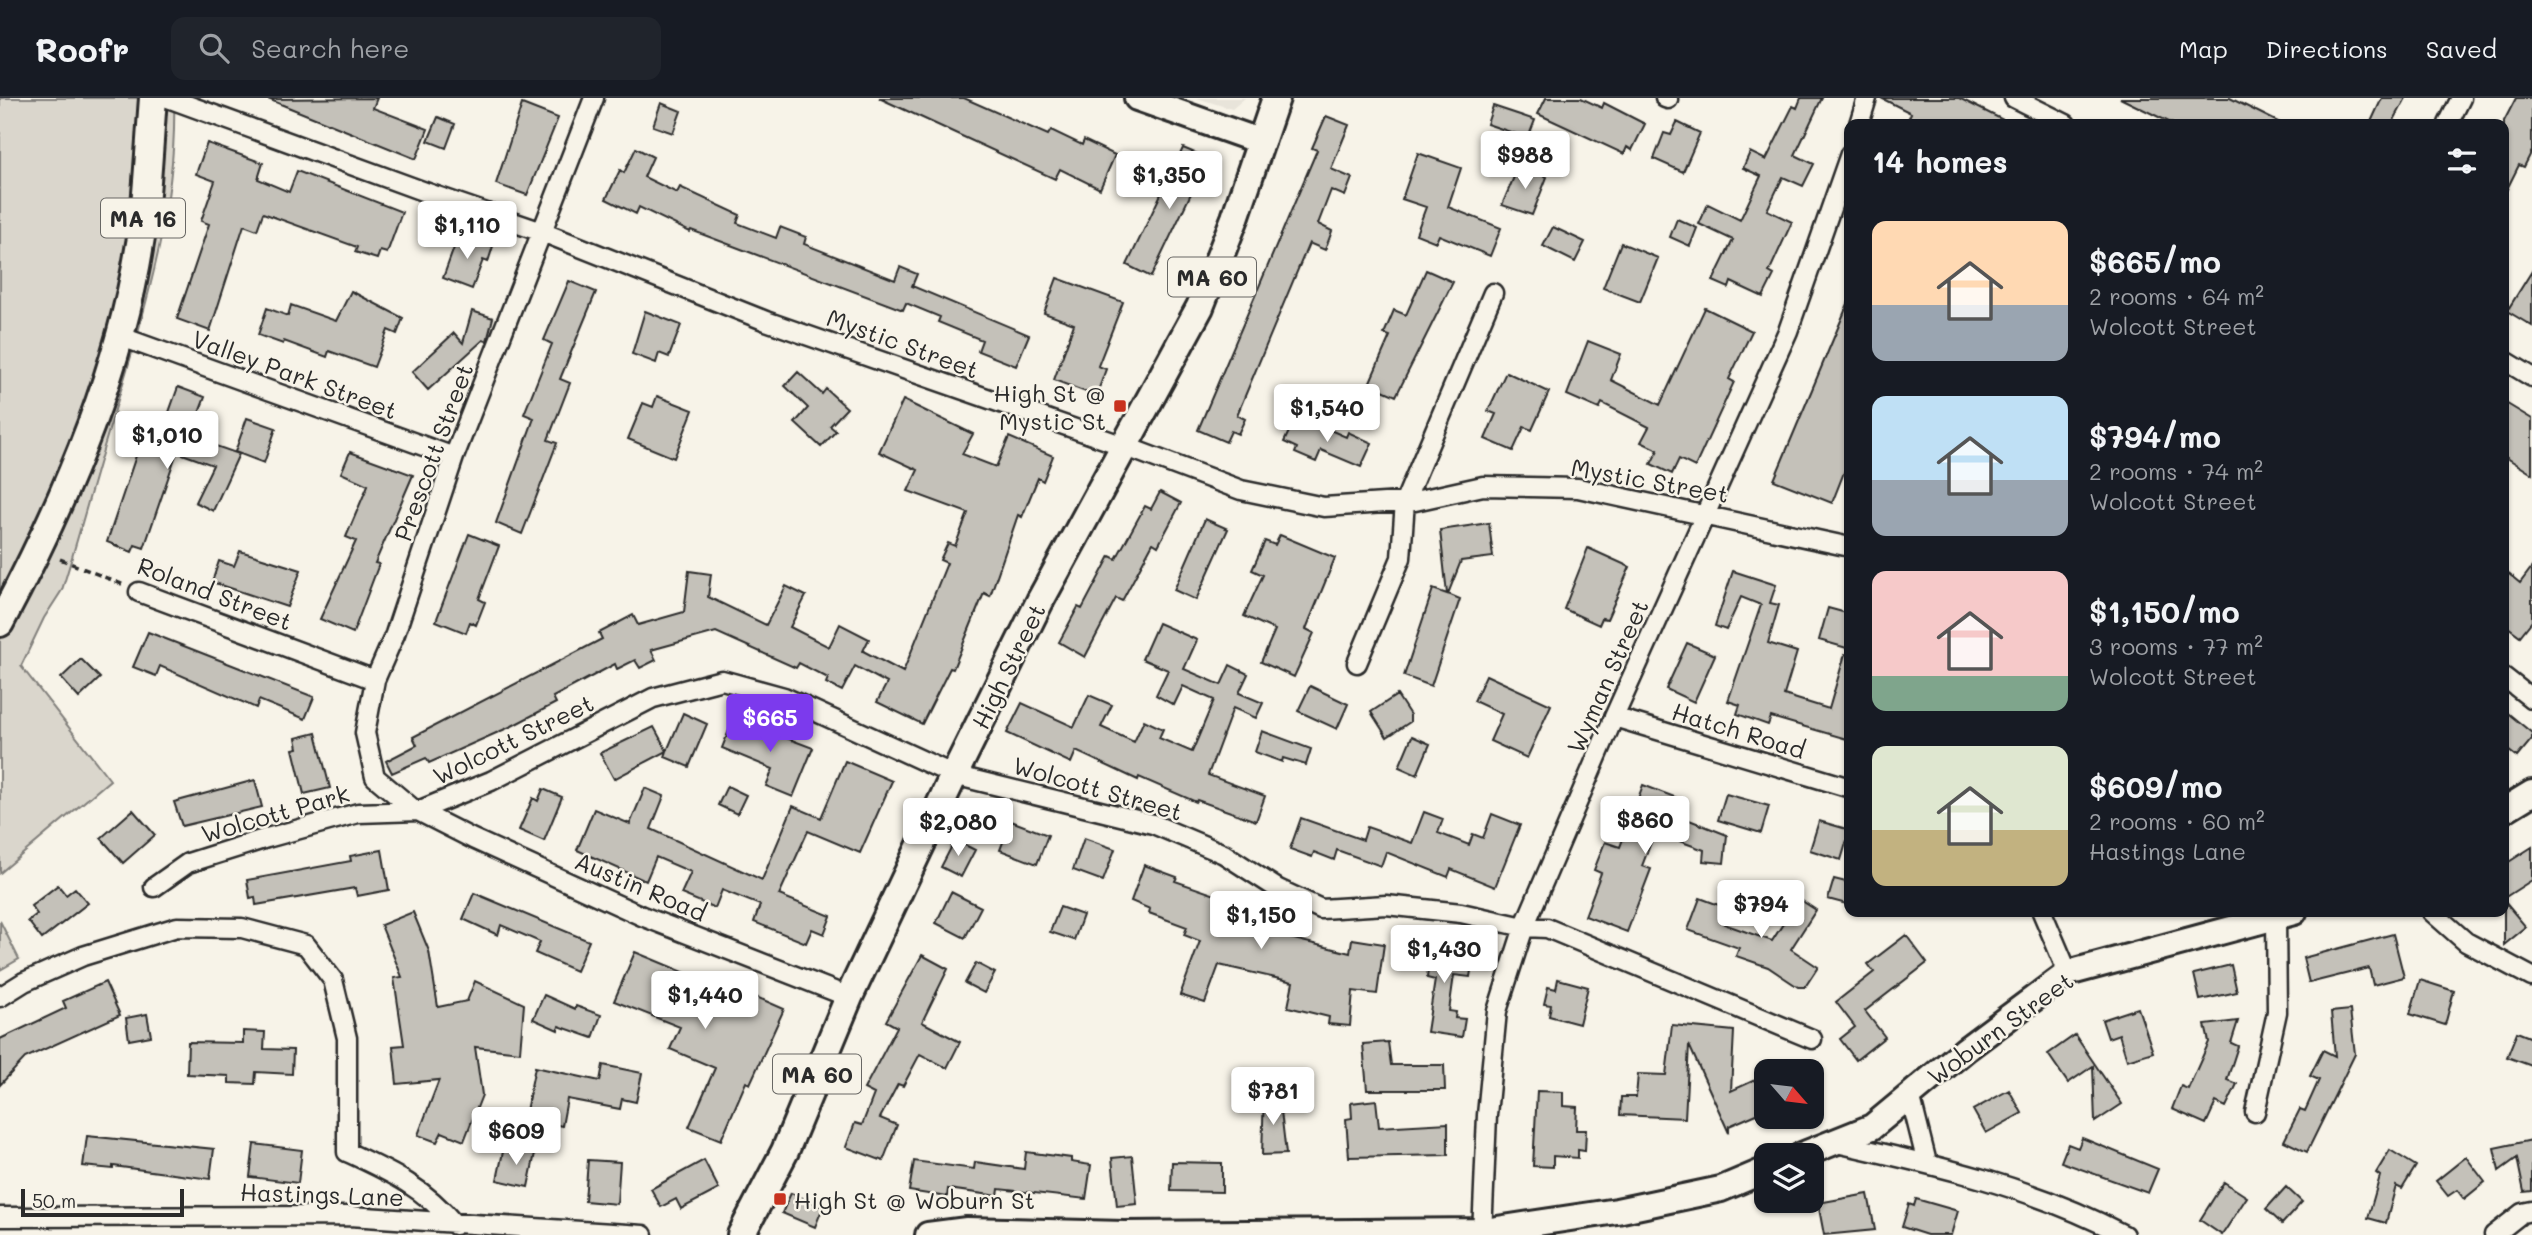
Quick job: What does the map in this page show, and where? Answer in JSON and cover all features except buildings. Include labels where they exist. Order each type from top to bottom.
[{"type":"main road","name":"MA 16","points":[[0,623],[38,551],[87,434],[119,336],[144,216],[153,98]]},
{"type":"main road","name":"High Street","points":[[741,1235],[785,1152],[849,997],[1040,601],[1200,307],[1276,98]]},
{"type":"street","name":"Mystic Street","points":[[167,98],[428,194],[542,232],[766,321],[1124,446],[1241,490],[1324,506],[1405,501],[1483,486],[1578,488],[1708,514],[1844,546]]},
{"type":"street","name":"Prescott Street","points":[[418,811],[375,777],[365,733],[375,680],[396,634],[454,457],[594,98]]},
{"type":"street","points":[[1136,98],[1262,142]]},
{"type":"street","points":[[1861,119],[1867,98]]},
{"type":"street","points":[[2014,98],[2056,119]]},
{"type":"street","points":[[2450,119],[2461,98]]},
{"type":"street","name":"Wyman Street","points":[[1484,1234],[1487,1115],[1497,1011],[1524,927],[1614,717],[1708,514],[1788,331],[1844,171]]},
{"type":"street","points":[[1357,663],[1401,558],[1405,501],[1493,293]]},
{"type":"street","name":"Valley Park Street","points":[[119,336],[454,457]]},
{"type":"street","points":[[2509,363],[2532,377]]},
{"type":"street","name":"Roland Street","points":[[139,592],[375,680]]},
{"type":"street","name":"Wolcott Street","points":[[418,811],[491,781],[653,698],[722,680],[785,697],[954,775],[1153,824],[1224,854],[1278,889],[1321,909],[1386,905],[1461,913],[1524,927],[1547,928],[1812,1039]]},
{"type":"street","points":[[2509,681],[2532,699]]},
{"type":"street","name":"Hatch Road","points":[[1614,717],[1844,787]]},
{"type":"street","points":[[2509,807],[2532,793]]},
{"type":"street","name":"Wolcott Park","points":[[154,887],[174,870],[188,863],[267,838],[358,813],[418,811]]},
{"type":"street","name":"Austin Road","points":[[418,811],[472,839],[642,916],[849,997]]},
{"type":"street","points":[[2044,917],[2068,973]]},
{"type":"street","name":"Woburn Street","points":[[1824,1145],[1872,1127],[2068,973],[2270,917]]},
{"type":"street","points":[[2255,1112],[2277,1012],[2281,917]]},
{"type":"street","points":[[2438,917],[2466,942],[2532,977]]},
{"type":"street","points":[[0,997],[24,982],[83,956],[177,927],[242,928],[306,945],[333,980],[347,1038],[347,1152],[397,1175],[435,1200],[455,1225]]},
{"type":"street","points":[[1910,1095],[1927,1163]]},
{"type":"street","points":[[1832,1142],[1927,1163],[2086,1215],[2124,1235]]},
{"type":"street","points":[[928,1235],[967,1230],[1124,1234],[1484,1234],[1617,1211],[1721,1189],[1754,1175]]},
{"type":"street","points":[[2494,1235],[2522,1213],[2532,1212]]},
{"type":"street","name":"Hastings Lane","points":[[0,1217],[350,1216],[455,1225],[643,1235]]},
{"type":"path","name":"Roland Street","points":[[38,551],[139,592]]},
{"type":"shaded area","points":[[0,98],[174,98],[169,190],[152,280],[62,590],[44,618],[21,666],[110,780],[0,873]]},
{"type":"shaded area","points":[[1197,98],[1245,98],[1232,109]]},
{"type":"shaded area","points":[[0,921],[19,959],[0,970]]},
{"type":"place","name":"High St @ Mystic St","points":[[1120,406]]},
{"type":"place","name":"High St @ Woburn St","points":[[780,1199]]}]
